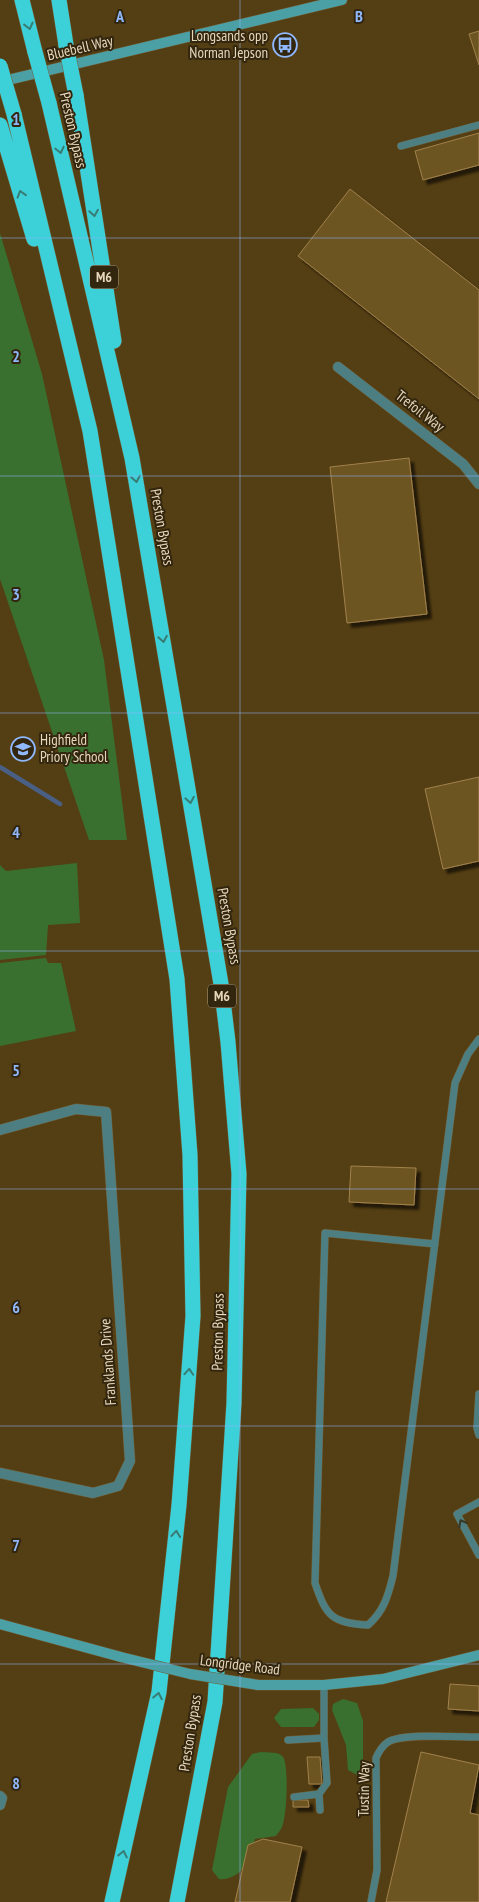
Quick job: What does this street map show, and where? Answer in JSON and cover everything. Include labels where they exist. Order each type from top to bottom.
[{"type":"highway","name":"Preston Bypass","points":[[22,0],[49,103],[132,458],[221,984],[228,1042],[238,1174],[234,1403],[215,1702],[177,1902]]},
{"type":"highway","name":"M6","points":[[59,0],[76,95],[132,458]]},
{"type":"highway","name":"Preston Bypass","points":[[0,66],[14,114],[90,431],[177,979],[190,1155],[193,1316],[179,1505],[159,1692],[112,1902]]},
{"type":"highway","points":[[0,125],[84,408]]},
{"type":"main road","name":"Bluebell Way","points":[[0,82],[342,0]]},
{"type":"main road","name":"Longridge Road","points":[[0,1624],[121,1658],[190,1674],[258,1685],[324,1686],[383,1679],[479,1655]]},
{"type":"street","name":"Trefoil Way","points":[[338,367],[463,464],[479,484]]},
{"type":"street","name":"Franklands Drive","points":[[0,1130],[76,1109],[106,1112],[130,1461],[118,1486],[107,1491],[93,1492],[0,1474]]},
{"type":"street","points":[[0,1796],[2,1798],[0,1805]]},
{"type":"lane","points":[[401,146],[479,125]]},
{"type":"lane","points":[[435,1244],[325,1233],[314,1583],[323,1607],[337,1621],[368,1625],[379,1616],[387,1600],[393,1576],[435,1244],[455,1083],[468,1054],[479,1039]]},
{"type":"lane","points":[[479,1394],[477,1428],[479,1435]]},
{"type":"lane","points":[[479,1502],[456,1514],[479,1556]]},
{"type":"lane","points":[[320,1810],[319,1794],[327,1783],[324,1738],[324,1686]]},
{"type":"lane","name":"Tustin Way","points":[[371,1902],[377,1870],[376,1758],[381,1748],[389,1741],[402,1738],[479,1737]]},
{"type":"lane","points":[[288,1740],[324,1738]]},
{"type":"lane","points":[[294,1797],[319,1794]]},
{"type":"green space","points":[[0,233],[42,374],[104,660],[127,840],[89,840],[0,579]]},
{"type":"green space","points":[[77,863],[80,923],[48,925],[46,955],[0,960],[0,865],[6,871]]},
{"type":"green space","points":[[46,958],[48,963],[61,963],[76,1031],[0,1046],[0,963]]},
{"type":"green space","points":[[343,1699],[357,1703],[363,1721],[363,1772],[359,1776],[348,1770],[346,1745],[332,1710],[333,1704]]},
{"type":"green space","points":[[313,1708],[319,1714],[319,1720],[314,1727],[281,1727],[274,1718],[281,1709]]},
{"type":"green space","points":[[261,1752],[278,1754],[283,1757],[285,1762],[287,1791],[284,1821],[276,1836],[255,1839],[250,1859],[243,1869],[234,1876],[219,1879],[212,1870],[228,1787],[252,1754]]},
{"type":"building","points":[[479,31],[479,65],[469,34]]},
{"type":"building","points":[[479,133],[479,165],[423,180],[415,151]]},
{"type":"building","points":[[350,189],[479,290],[479,399],[298,256]]},
{"type":"building","points":[[409,458],[427,614],[347,623],[330,467]]},
{"type":"building","points":[[479,777],[479,861],[443,869],[425,789]]},
{"type":"building","points":[[351,1166],[416,1168],[414,1205],[349,1202]]},
{"type":"building","points":[[450,1684],[479,1686],[479,1711],[448,1709]]},
{"type":"building","points":[[421,1752],[479,1765],[470,1813],[479,1815],[479,1902],[386,1902]]},
{"type":"building","points":[[307,1757],[320,1757],[322,1784],[309,1784]]},
{"type":"building","points":[[293,1800],[308,1800],[309,1807],[293,1807]]},
{"type":"building","points":[[263,1839],[302,1847],[290,1902],[235,1902],[248,1845]]},
{"type":"waterway","points":[[0,767],[60,804]]},
{"type":"place","name":"Longsands opp Norman Jepson","points":[[285,45]]},
{"type":"place","name":"Highfield Priory School","points":[[23,749]]}]
